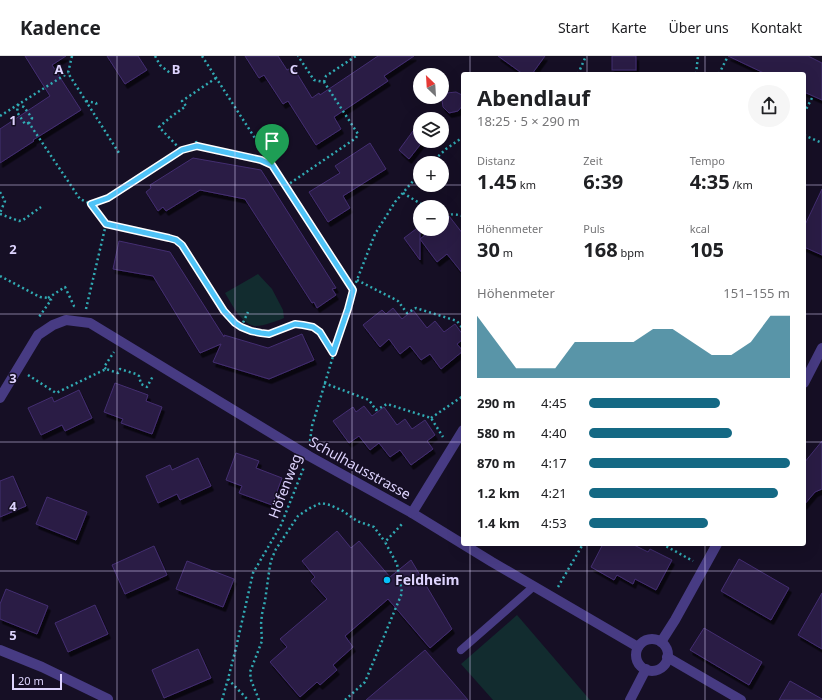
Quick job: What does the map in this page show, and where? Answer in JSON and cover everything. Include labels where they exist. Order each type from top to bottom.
[{"type":"street","name":"Schulhausstrasse","points":[[18,369],[38,336],[53,325],[66,320],[90,323],[309,456],[412,513],[461,543]]},
{"type":"street","points":[[806,379],[822,348]]},
{"type":"street","points":[[0,398],[18,369]]},
{"type":"street","points":[[412,513],[461,433]]},
{"type":"street","name":"Schulhausstrasse","points":[[466,546],[533,587],[638,647]]},
{"type":"street","points":[[660,642],[675,620],[716,546]]},
{"type":"street","points":[[653,639],[660,642],[666,648],[668,654],[663,666],[652,670],[640,666],[636,653],[642,642],[653,639]]},
{"type":"street","points":[[0,650],[42,667],[108,699]]},
{"type":"street","points":[[667,657],[741,700]]},
{"type":"street","points":[[630,700],[646,669]]},
{"type":"lane","points":[[460,650],[533,587]]},
{"type":"path","points":[[0,116],[68,73],[72,56]]},
{"type":"path","points":[[154,56],[160,65],[170,73]]},
{"type":"path","points":[[202,56],[353,290]]},
{"type":"path","points":[[286,186],[356,138],[358,134],[324,82],[314,80],[298,56]]},
{"type":"path","points":[[324,82],[326,76],[356,56]]},
{"type":"path","points":[[579,72],[586,56]]},
{"type":"path","points":[[696,72],[698,56]]},
{"type":"path","points":[[720,72],[727,58]]},
{"type":"path","points":[[68,73],[119,153]]},
{"type":"path","points":[[182,150],[159,127],[186,106],[182,101],[216,78]]},
{"type":"path","points":[[806,109],[812,98]]},
{"type":"path","points":[[86,101],[96,103],[98,106]]},
{"type":"path","points":[[18,105],[24,107],[32,118],[29,123]]},
{"type":"path","points":[[18,105],[17,112],[25,124],[29,123],[80,199],[91,204],[106,224],[176,240],[182,245],[224,311],[241,327],[251,331],[269,334],[295,324],[313,327],[320,332],[333,353]]},
{"type":"path","points":[[806,136],[822,143]]},
{"type":"path","points":[[438,156],[461,138]]},
{"type":"path","points":[[196,141],[197,146]]},
{"type":"path","points":[[91,204],[108,198],[182,150],[197,146],[261,160],[272,165]]},
{"type":"path","name":"Höfenweg","points":[[222,700],[245,612],[253,573],[281,526],[309,456],[312,426],[353,290],[375,234],[395,202],[413,182]]},
{"type":"path","points":[[0,192],[5,201],[0,214],[18,221],[23,220],[41,207]]},
{"type":"path","points":[[404,193],[415,200]]},
{"type":"path","points":[[449,215],[461,216]]},
{"type":"path","points":[[0,276],[40,297],[48,298],[65,288],[74,306],[86,310],[106,224]]},
{"type":"path","points":[[140,232],[141,227]]},
{"type":"path","points":[[357,280],[398,301],[407,313],[416,308],[457,321],[461,326]]},
{"type":"path","points":[[38,319],[51,300],[48,298]]},
{"type":"path","points":[[241,327],[248,312]]},
{"type":"path","points":[[106,369],[104,367],[121,342]]},
{"type":"path","points":[[18,369],[56,393],[106,369],[118,373],[120,369],[136,374],[139,376],[141,384],[147,387],[158,365]]},
{"type":"path","points":[[324,383],[369,400],[376,410],[387,404],[431,418],[452,449]]},
{"type":"path","points":[[431,418],[461,397]]},
{"type":"path","points":[[259,700],[251,680],[250,672],[262,641],[261,624],[272,558],[276,549],[298,516],[321,503],[330,505],[343,511],[357,521],[374,527],[385,542],[397,564],[402,593],[365,682],[345,700]]},
{"type":"path","points":[[385,542],[412,513]]},
{"type":"path","points":[[552,597],[582,546]]},
{"type":"path","points":[[666,546],[704,566]]},
{"type":"path","points":[[228,679],[248,700]]},
{"type":"green space","points":[[258,274],[272,289],[283,310],[284,318],[265,325],[254,326],[249,324],[241,317],[225,293]]},
{"type":"green space","points":[[517,615],[590,700],[493,700],[461,664]]},
{"type":"building","points":[[25,56],[66,56],[52,65],[81,110],[0,163],[0,129],[50,96]]},
{"type":"building","points":[[107,56],[138,56],[147,70],[125,84]]},
{"type":"building","points":[[245,56],[278,56],[287,70],[293,67],[312,98],[319,93],[320,95],[378,56],[414,56],[384,76],[388,81],[334,117],[341,129],[316,145],[288,101],[283,104],[264,75],[259,78]]},
{"type":"building","points":[[498,56],[545,56],[533,72],[520,72]]},
{"type":"building","points":[[612,56],[636,56],[636,70],[612,70]]},
{"type":"building","points":[[728,56],[808,56],[822,63],[822,100],[806,93],[806,72],[762,72]]},
{"type":"building","points":[[456,92],[461,94],[461,107],[458,111],[449,113],[443,107],[443,104],[449,104],[449,93]]},
{"type":"building","points":[[413,131],[413,148],[418,148],[409,159],[399,150]]},
{"type":"building","points":[[370,143],[386,169],[343,196],[350,208],[328,222],[309,192],[340,173],[335,166]]},
{"type":"building","points":[[193,158],[261,170],[336,288],[332,289],[336,295],[317,308],[314,302],[312,303],[245,199],[200,190],[166,211],[163,207],[158,211],[146,192],[151,188],[150,185]]},
{"type":"building","points":[[822,189],[822,255],[806,248],[806,223]]},
{"type":"building","points":[[449,216],[461,231],[461,272],[447,254],[437,262],[420,239],[424,236],[449,236]]},
{"type":"building","points":[[413,231],[413,236],[420,236],[420,260],[404,238]]},
{"type":"building","points":[[119,241],[170,252],[224,337],[224,335],[268,348],[302,334],[314,360],[269,379],[213,362],[221,344],[200,353],[153,276],[113,269]]},
{"type":"building","points":[[393,308],[402,319],[413,310],[427,328],[435,321],[444,332],[455,324],[461,332],[461,341],[457,344],[461,349],[461,353],[441,369],[430,354],[421,360],[410,346],[400,354],[389,339],[380,347],[363,325],[382,310],[386,314]]},
{"type":"building","points":[[115,383],[148,395],[146,401],[162,407],[152,434],[121,423],[123,419],[104,412]]},
{"type":"building","points":[[79,390],[92,418],[65,431],[62,425],[41,435],[28,408],[52,397],[54,402]]},
{"type":"building","points":[[364,406],[372,416],[384,407],[397,425],[405,419],[412,429],[425,420],[435,435],[427,441],[433,449],[411,465],[400,450],[390,457],[379,443],[370,450],[359,436],[349,443],[333,421],[353,407],[356,412]]},
{"type":"building","points":[[822,441],[822,489],[815,492],[806,503],[806,461]]},
{"type":"building","points":[[236,453],[259,461],[256,468],[282,478],[272,505],[239,493],[242,486],[226,480]]},
{"type":"building","points":[[198,458],[211,486],[180,500],[177,494],[158,503],[146,476],[170,465],[172,470]]},
{"type":"building","points":[[13,476],[26,506],[0,517],[0,481]]},
{"type":"building","points":[[47,497],[87,512],[76,540],[36,524]]},
{"type":"building","name":"Feldheim","points":[[337,531],[351,548],[359,541],[390,577],[411,560],[452,629],[430,648],[388,599],[345,636],[353,647],[333,665],[337,670],[320,685],[317,682],[300,697],[270,662],[287,647],[280,639],[327,599],[311,581],[315,577],[302,561]]},
{"type":"building","points":[[154,546],[167,575],[125,594],[112,565]]},
{"type":"building","points":[[602,546],[636,546],[648,552],[650,549],[672,560],[656,590],[635,579],[633,584],[617,575],[614,580],[591,567]]},
{"type":"building","points":[[739,559],[789,588],[771,620],[721,591]]},
{"type":"building","points":[[187,561],[234,579],[223,607],[176,589]]},
{"type":"building","points":[[6,589],[48,606],[37,634],[0,619],[0,604]]},
{"type":"building","points":[[822,593],[822,649],[798,635]]},
{"type":"building","points":[[95,605],[108,634],[68,652],[55,623]]},
{"type":"building","points":[[704,628],[762,662],[749,685],[690,650]]},
{"type":"building","points":[[198,649],[211,678],[164,698],[152,670]]},
{"type":"building","points":[[425,650],[468,700],[366,700]]},
{"type":"building","points":[[790,681],[822,699],[822,700],[779,700]]},
{"type":"place","name":"Feldheim","points":[[387,580]]},
{"type":"route","points":[[197,146],[261,160],[272,165],[353,290],[333,353],[320,332],[313,327],[295,324],[269,334],[251,331],[241,327],[224,311],[182,245],[176,240],[106,224],[91,204],[108,198],[182,150],[197,146]]}]
